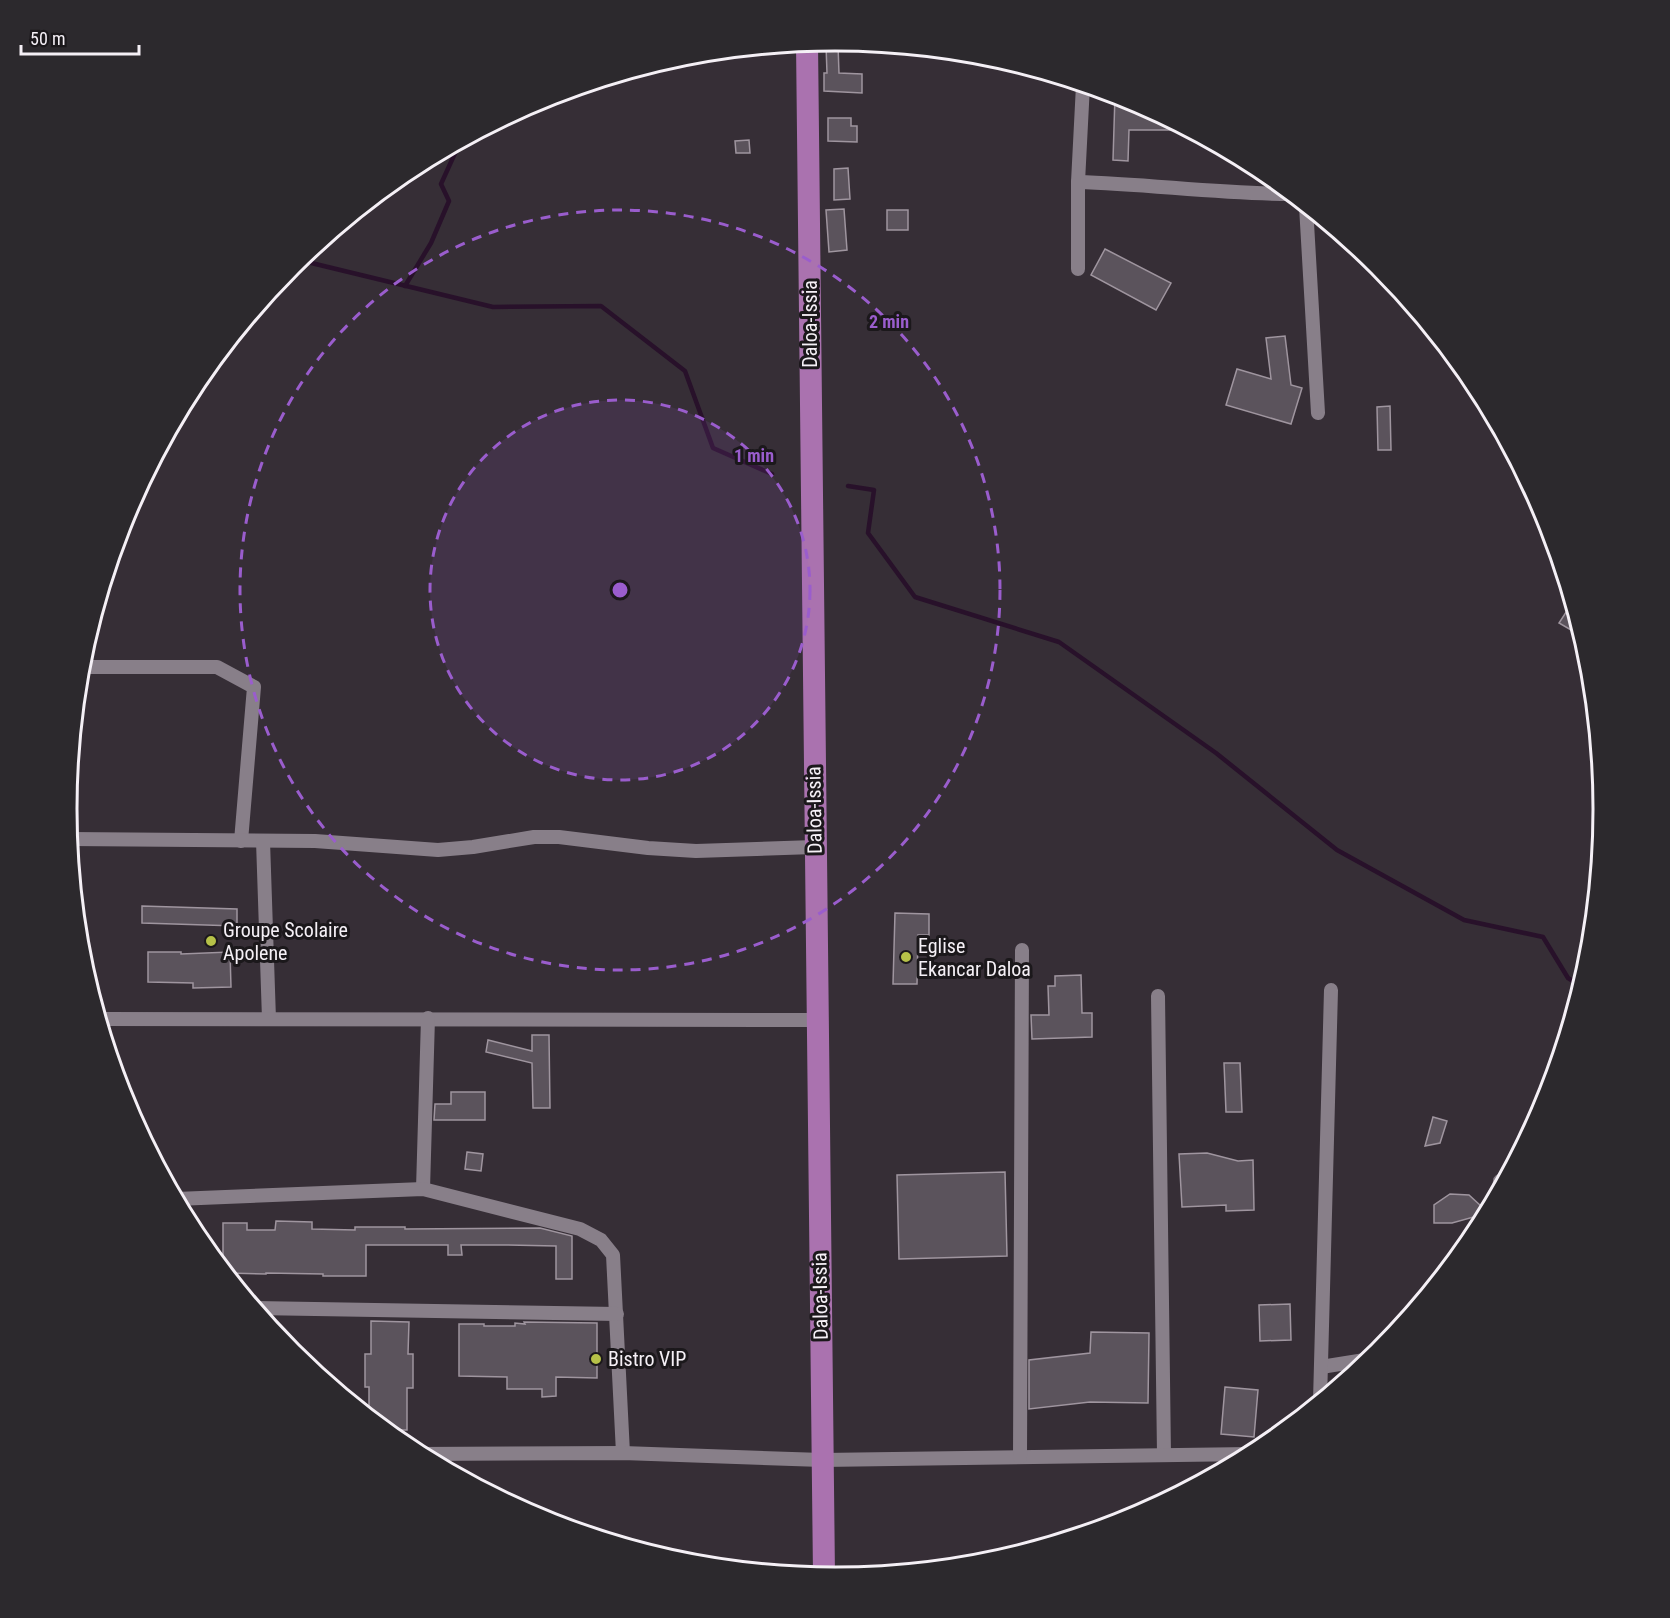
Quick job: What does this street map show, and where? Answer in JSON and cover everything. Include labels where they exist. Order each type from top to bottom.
[{"type":"main road","name":"Daloa-Issia","points":[[807,52],[814,847],[824,1567]]},
{"type":"street","points":[[1078,269],[1078,182],[1083,92]]},
{"type":"street","points":[[1078,182],[1127,183],[1168,188],[1277,194]]},
{"type":"street","points":[[1307,216],[1318,413]]},
{"type":"street","points":[[91,667],[217,667],[254,687],[241,841]]},
{"type":"street","points":[[78,839],[315,841],[438,850],[473,848],[534,837],[559,837],[648,849],[696,851],[814,847]]},
{"type":"street","points":[[262,841],[269,1019]]},
{"type":"street","points":[[1020,1457],[1022,950]]},
{"type":"street","points":[[1320,1391],[1331,990]]},
{"type":"street","points":[[1158,996],[1164,1455]]},
{"type":"street","points":[[423,1189],[428,1018]]},
{"type":"street","points":[[107,1019],[818,1020]]},
{"type":"street","points":[[186,1199],[423,1189],[580,1229],[601,1240],[614,1255],[623,1454]]},
{"type":"street","points":[[264,1308],[617,1314]]},
{"type":"street","points":[[1321,1367],[1353,1362]]},
{"type":"street","points":[[438,1454],[623,1454],[822,1460],[1230,1455]]},
{"type":"building","points":[[826,51],[838,51],[839,73],[862,74],[862,93],[824,91],[824,73],[827,73]]},
{"type":"building","points":[[1115,105],[1172,130],[1129,130],[1128,161],[1113,160]]},
{"type":"building","points":[[828,118],[851,118],[851,126],[857,126],[857,142],[828,141]]},
{"type":"building","points":[[749,140],[750,153],[736,153],[735,141]]},
{"type":"building","points":[[848,168],[850,199],[834,200],[834,169]]},
{"type":"building","points":[[844,209],[847,250],[829,252],[826,210]]},
{"type":"building","points":[[887,210],[908,210],[908,230],[887,230]]},
{"type":"building","points":[[1105,249],[1171,283],[1156,310],[1091,275]]},
{"type":"building","points":[[1285,336],[1291,385],[1302,388],[1291,424],[1226,405],[1237,369],[1271,379],[1266,338]]},
{"type":"building","points":[[1390,406],[1391,450],[1378,450],[1377,407]]},
{"type":"building","points":[[1567,611],[1571,630],[1559,623]]},
{"type":"building","points":[[142,906],[237,909],[237,926],[142,923]]},
{"type":"building","points":[[895,913],[929,914],[929,935],[918,935],[917,984],[893,984]]},
{"type":"building","points":[[148,952],[181,952],[181,954],[230,952],[231,987],[193,988],[193,983],[148,982]]},
{"type":"building","points":[[1081,975],[1082,1013],[1092,1013],[1092,1037],[1032,1039],[1031,1015],[1049,1015],[1048,986],[1055,986],[1055,976]]},
{"type":"building","points":[[532,1035],[549,1035],[550,1108],[533,1108],[532,1063],[486,1052],[488,1040],[532,1051]]},
{"type":"building","points":[[1224,1063],[1240,1063],[1242,1112],[1226,1112]]},
{"type":"building","points":[[451,1092],[485,1092],[485,1120],[434,1120],[435,1104],[451,1104]]},
{"type":"building","points":[[1433,1117],[1447,1121],[1440,1143],[1425,1146]]},
{"type":"building","points":[[467,1152],[483,1154],[481,1171],[465,1169]]},
{"type":"building","points":[[1207,1153],[1238,1161],[1253,1160],[1254,1210],[1226,1211],[1226,1205],[1182,1207],[1179,1154]]},
{"type":"building","points":[[1005,1172],[1007,1256],[899,1259],[897,1175]]},
{"type":"building","points":[[1450,1194],[1469,1195],[1480,1205],[1473,1217],[1452,1223],[1434,1223],[1434,1205]]},
{"type":"building","points":[[276,1221],[312,1222],[312,1229],[355,1230],[355,1227],[540,1228],[572,1236],[572,1279],[556,1279],[556,1246],[508,1245],[461,1245],[462,1255],[448,1255],[448,1245],[366,1245],[366,1276],[237,1273],[223,1255],[223,1223],[247,1223],[247,1230],[275,1230]]},
{"type":"building","points":[[1290,1304],[1291,1340],[1260,1341],[1259,1305]]},
{"type":"building","points":[[371,1321],[409,1322],[408,1354],[413,1354],[413,1388],[407,1388],[407,1430],[402,1430],[369,1406],[369,1387],[365,1387],[365,1354],[371,1354]]},
{"type":"building","points":[[524,1322],[597,1323],[597,1378],[556,1377],[556,1396],[542,1397],[542,1389],[507,1389],[507,1377],[459,1376],[459,1324],[515,1326],[515,1323],[525,1324]]},
{"type":"building","points":[[1091,1332],[1149,1333],[1148,1403],[1090,1402],[1029,1409],[1029,1360],[1090,1353]]},
{"type":"building","points":[[1225,1387],[1258,1390],[1254,1437],[1221,1434]]},
{"type":"waterway","points":[[405,286],[431,243],[449,201],[441,184],[455,154]]},
{"type":"waterway","points":[[310,263],[493,307],[601,306],[685,371],[713,448],[772,474]]},
{"type":"waterway","points":[[848,486],[874,490],[868,533],[915,597],[1059,642],[1216,753],[1337,850],[1464,920],[1543,937],[1568,978],[1573,981]]},
{"type":"place","name":"Groupe Scolaire Apolene","points":[[211,941]]},
{"type":"place","name":"Eglise Ekancar Daloa","points":[[906,957]]},
{"type":"place","name":"Bistro VIP","points":[[596,1359]]}]
